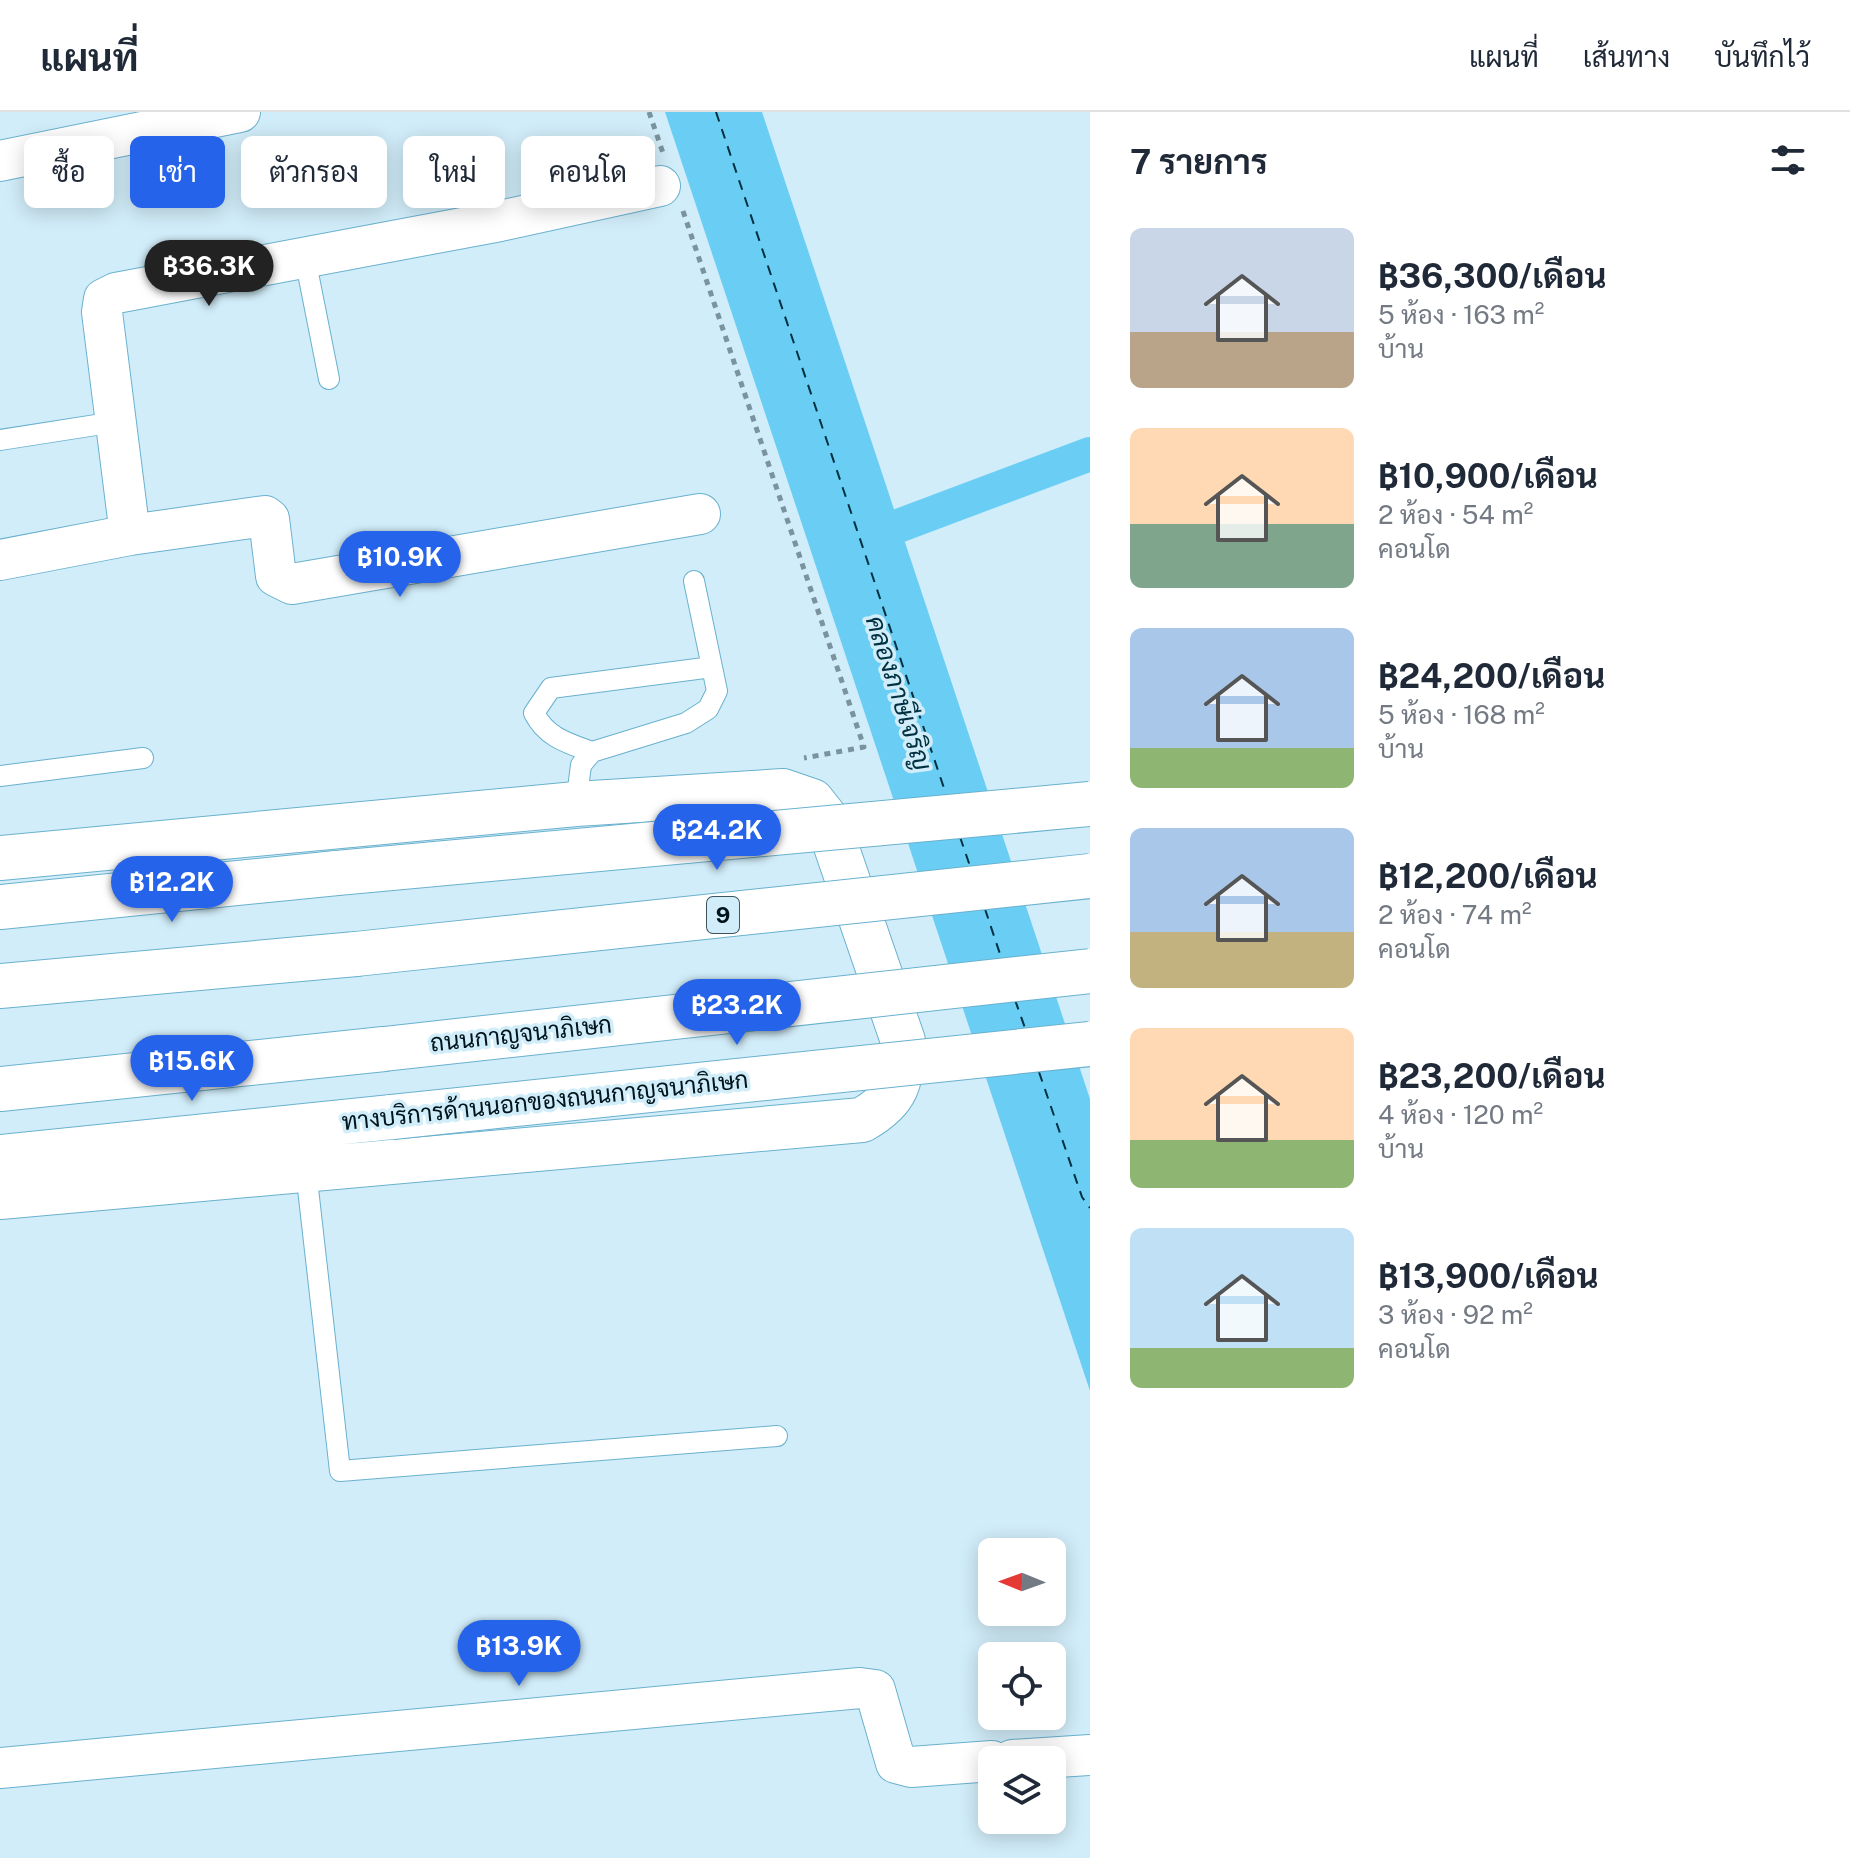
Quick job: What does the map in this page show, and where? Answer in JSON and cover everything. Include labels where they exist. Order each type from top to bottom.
[{"type":"main road","points":[[0,858],[576,804],[783,791],[812,801],[827,820],[903,1041],[902,1075],[885,1107],[862,1120],[0,1197]]},
{"type":"main road","points":[[0,907],[1090,804]]},
{"type":"main road","name":"9","points":[[0,986],[356,954],[1090,876]]},
{"type":"main road","name":"ถนนกาญจนาภิเษก","points":[[0,1089],[1090,971]]},
{"type":"main road","name":"ทางบริการด้านนอกของถนนกาญจนาภิเษก","points":[[0,1157],[1090,1044]]},
{"type":"street","points":[[0,161],[240,112]]},
{"type":"street","points":[[130,535],[102,312],[104,299],[116,293],[305,258],[668,182]]},
{"type":"street","points":[[0,560],[130,535],[265,516],[269,519],[276,576],[292,584],[700,514]]},
{"type":"street","points":[[0,1768],[860,1688],[875,1690],[881,1702],[896,1763],[911,1767],[978,1762]]},
{"type":"street","points":[[1066,1757],[1090,1755]]},
{"type":"lane","points":[[305,258],[329,379]]},
{"type":"lane","points":[[0,440],[115,422]]},
{"type":"lane","points":[[576,804],[581,765],[592,752],[686,723],[708,709],[717,691],[694,581]]},
{"type":"lane","points":[[592,752],[560,740],[542,728],[534,713],[551,688],[712,667]]},
{"type":"lane","points":[[0,776],[143,758]]},
{"type":"lane","points":[[306,1171],[340,1471],[777,1436]]},
{"type":"path","points":[[649,112],[668,182],[864,747],[796,759]]},
{"type":"water","name":"คลองภาษีเจริญ","points":[[665,112],[762,112],[1090,1099],[1090,1391]]},
{"type":"waterway","points":[[858,541],[1090,454]]},
{"type":"ferry route","points":[[716,112],[947,797]]},
{"type":"ferry route","points":[[960,837],[971,869]]},
{"type":"ferry route","points":[[985,909],[1002,960]]},
{"type":"ferry route","points":[[1015,1000],[1025,1028]]},
{"type":"ferry route","points":[[1039,1072],[1082,1197],[1090,1208]]}]
